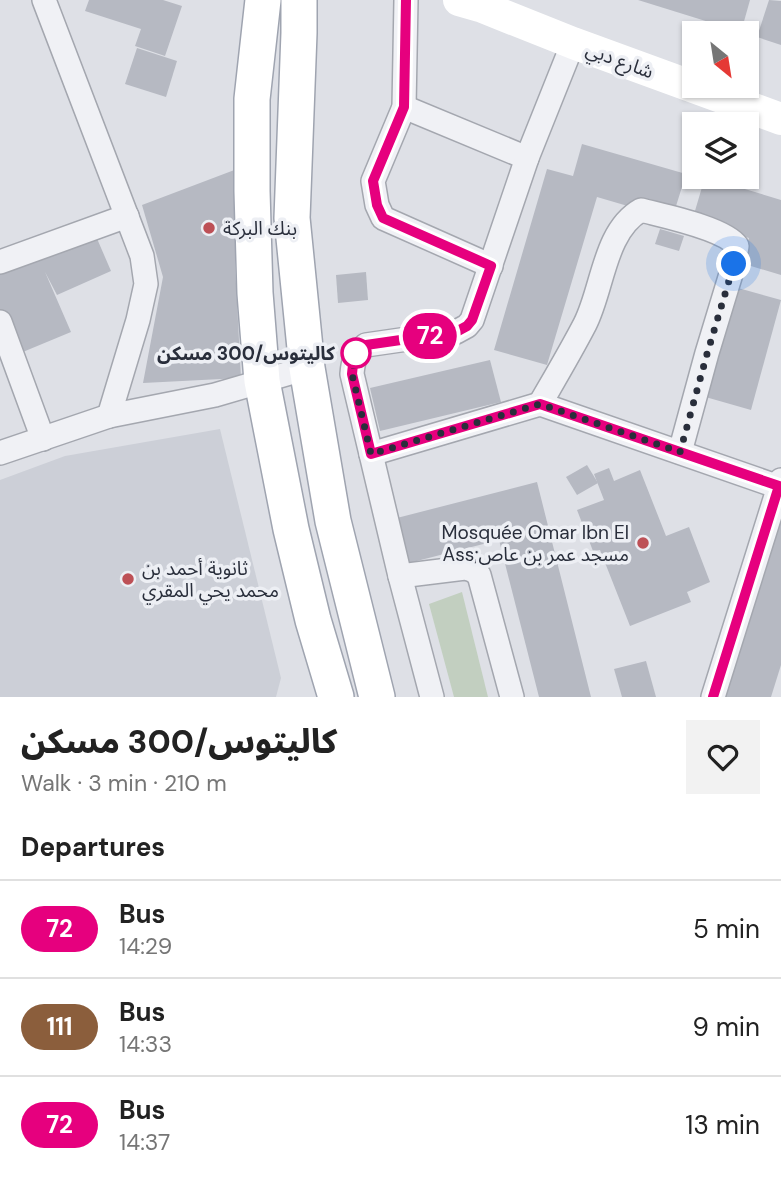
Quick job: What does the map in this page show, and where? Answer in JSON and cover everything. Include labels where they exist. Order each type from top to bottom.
[{"type":"main road","name":"شارع دبي","points":[[473,2],[573,43],[781,119]]},
{"type":"main road","points":[[260,4],[252,99],[252,191],[255,293],[262,381],[291,529],[313,620],[336,697]]},
{"type":"main road","points":[[304,5],[292,218],[307,368],[333,521],[377,697]]},
{"type":"street","points":[[44,0],[142,256],[146,284],[109,416]]},
{"type":"street","points":[[406,0],[404,107],[373,181],[380,212],[383,218],[491,266]]},
{"type":"street","points":[[432,697],[352,374],[353,363],[356,353],[366,345],[456,332],[472,320],[527,158],[573,43]]},
{"type":"street","points":[[404,107],[527,158]]},
{"type":"street","points":[[540,404],[587,321],[616,236],[630,217],[641,210],[706,228],[726,236],[737,246],[680,452]]},
{"type":"street","points":[[0,262],[127,215]]},
{"type":"street","points":[[0,322],[43,439]]},
{"type":"street","points":[[0,453],[109,416],[215,395],[307,368]]},
{"type":"street","points":[[371,454],[540,404],[780,484],[713,697]]},
{"type":"street","points":[[400,576],[465,568],[479,575],[512,697]]},
{"type":"shaded area","name":"ثانوية أحمد بن محمد يحي المقري","points":[[220,429],[281,678],[276,697],[0,697],[0,480],[65,456]]},
{"type":"green space","points":[[462,592],[488,697],[454,697],[429,604]]},
{"type":"building","points":[[89,0],[163,0],[182,6],[165,56],[135,46],[141,29],[85,11]]},
{"type":"building","points":[[638,0],[750,0],[744,21],[706,21]]},
{"type":"building","points":[[769,0],[781,1],[781,45],[760,38],[760,28]]},
{"type":"building","points":[[137,48],[177,61],[166,97],[125,84]]},
{"type":"building","points":[[582,144],[682,173],[682,187],[672,219],[597,197],[547,365],[494,350],[547,169],[573,176]]},
{"type":"building","points":[[237,169],[235,265],[241,378],[143,383],[163,277],[142,205]]},
{"type":"building","points":[[701,189],[745,189],[781,200],[781,275],[741,263],[749,238],[692,221]]},
{"type":"building","points":[[92,227],[111,271],[57,295],[45,272],[71,332],[18,354],[0,312],[0,263]]},
{"type":"building","points":[[660,229],[684,236],[679,251],[655,244]]},
{"type":"building","points":[[366,272],[368,300],[338,303],[336,275]]},
{"type":"building","points":[[731,286],[781,300],[751,410],[702,396]]},
{"type":"building","points":[[490,360],[501,402],[380,431],[370,388]]},
{"type":"building","points":[[587,465],[598,483],[577,495],[566,477]]},
{"type":"building","name":"Mosquée Omar Ibn El Ass;مسجد عمر بن عاص","points":[[609,468],[614,481],[640,470],[666,536],[689,527],[710,582],[687,592],[691,602],[630,626],[600,550],[593,551],[577,510],[604,500],[594,474]]},
{"type":"building","points":[[781,479],[781,665],[771,697],[711,697]]},
{"type":"building","points":[[537,482],[591,697],[539,697],[499,540],[405,564],[393,519]]},
{"type":"building","points":[[646,661],[656,697],[622,697],[614,669]]},
{"type":"bus line","name":"72","points":[[406,0],[404,107],[373,181],[377,205],[383,218],[491,266],[472,320],[467,326],[456,332],[366,345],[356,353],[352,374],[371,454],[540,404],[779,486],[713,697]]},
{"type":"place","name":"بنك البركة","points":[[209,228]]},
{"type":"place","name":"كاليتوس/300 مسكن","points":[[356,353]]},
{"type":"place","name":"Mosquée Omar Ibn El Ass;مسجد عمر بن عاص","points":[[643,543]]},
{"type":"place","name":"ثانوية أحمد بن محمد يحي المقري","points":[[128,579]]},
{"type":"route","points":[[356,353],[352,374],[371,454],[540,404],[680,452],[734,264]]}]
